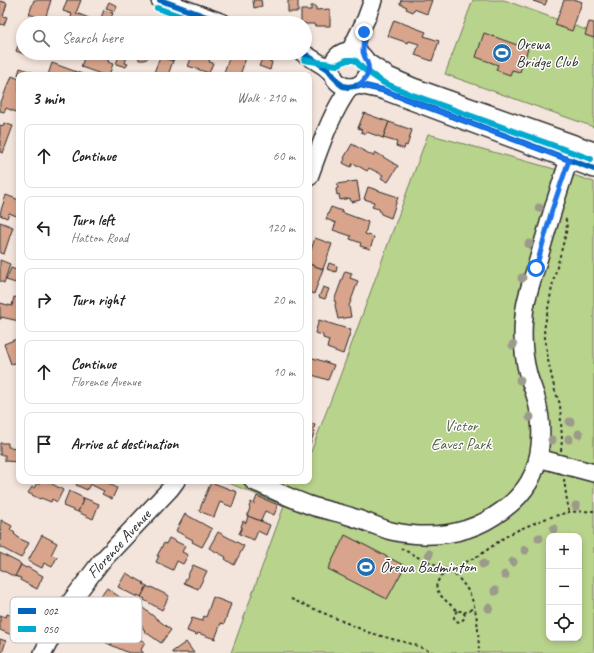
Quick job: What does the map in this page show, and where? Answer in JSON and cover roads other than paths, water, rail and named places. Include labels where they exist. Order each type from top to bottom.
[{"type":"street","points":[[160,0],[204,16]]},
{"type":"street","points":[[373,0],[348,63],[338,83],[344,86],[355,86],[388,92],[594,169]]},
{"type":"street","points":[[312,54],[368,67],[366,78],[341,99],[330,120]]},
{"type":"street","points":[[312,169],[330,120],[348,63]]},
{"type":"street","points":[[348,63],[388,76],[413,87],[594,151]]},
{"type":"street","points":[[260,484],[308,504],[390,530],[432,536],[461,532],[487,521],[516,499],[526,488],[533,476],[541,444],[536,397],[528,374],[523,345],[524,314],[527,296],[552,210],[569,160]]},
{"type":"street","points":[[538,458],[594,473]]},
{"type":"street","name":"Florence Avenue","points":[[74,597],[108,554],[174,484]]},
{"type":"street","name":"Florence Avenue","points":[[43,653],[48,643]]},
{"type":"place","name":"Orewa Bridge Club","points":[[502,53]]},
{"type":"place","name":"Ōrewa Badminton","points":[[366,567]]},
{"type":"park label","name":"Victor Eaves Park","points":[[461,435]]}]
